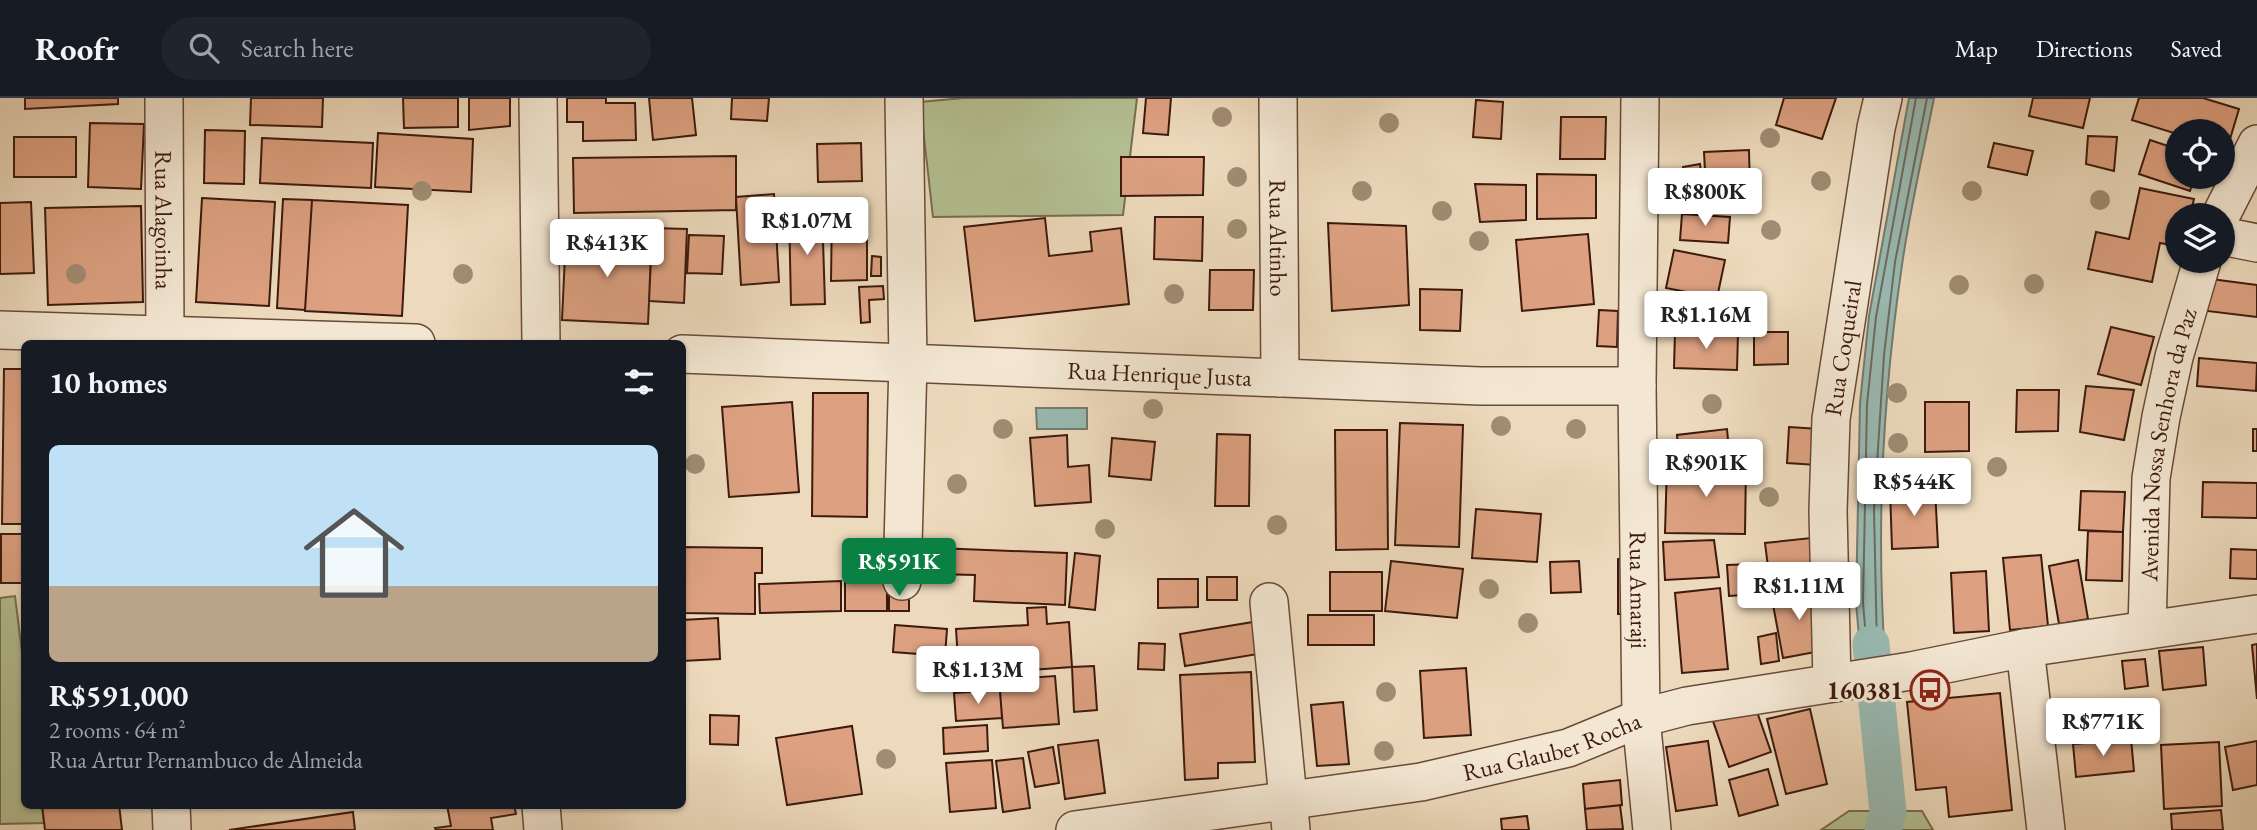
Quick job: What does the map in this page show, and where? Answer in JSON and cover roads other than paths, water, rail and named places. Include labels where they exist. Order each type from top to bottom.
[{"type":"street","name":"Rua Alagoinha","points":[[164,98],[166,338]]},
{"type":"street","points":[[538,98],[541,340]]},
{"type":"street","points":[[902,581],[908,363],[904,98]]},
{"type":"street","name":"Rua Altinho","points":[[1278,98],[1280,378]]},
{"type":"street","name":"Rua Amaraji","points":[[1640,98],[1637,386],[1641,718],[1652,830]]},
{"type":"street","name":"Rua Coqueiral","points":[[1841,682],[1828,511],[1831,419],[1876,128],[1883,98]]},
{"type":"street","points":[[2227,203],[2257,144]]},
{"type":"street","points":[[2235,239],[2257,243]]},
{"type":"street","name":"Avenida Nossa Senhora da Paz","points":[[2147,630],[2151,478],[2174,356],[2198,273]]},
{"type":"street","points":[[0,330],[266,340]]},
{"type":"street","name":"Rua Henrique Justa","points":[[686,354],[1479,386],[1637,386]]},
{"type":"street","points":[[1269,603],[1289,815]]},
{"type":"street","name":"Rua Glauber Rocha","points":[[1075,830],[1289,815],[1568,748],[1641,718],[1687,706],[1911,671],[2025,648],[2257,614]]},
{"type":"street","points":[[2025,648],[2046,830]]},
{"type":"street","points":[[170,809],[172,830]]},
{"type":"street","points":[[541,809],[543,830]]},
{"type":"water","points":[[1909,98],[1934,98],[1905,244],[1890,363],[1881,511],[1885,658],[1861,659],[1856,603],[1860,403],[1869,316]]},
{"type":"water","points":[[1036,408],[1087,408],[1087,429],[1037,429]]},
{"type":"waterway","points":[[1871,644],[1888,812],[1883,830]]},
{"type":"place","name":"160381","points":[[1930,690]]}]
